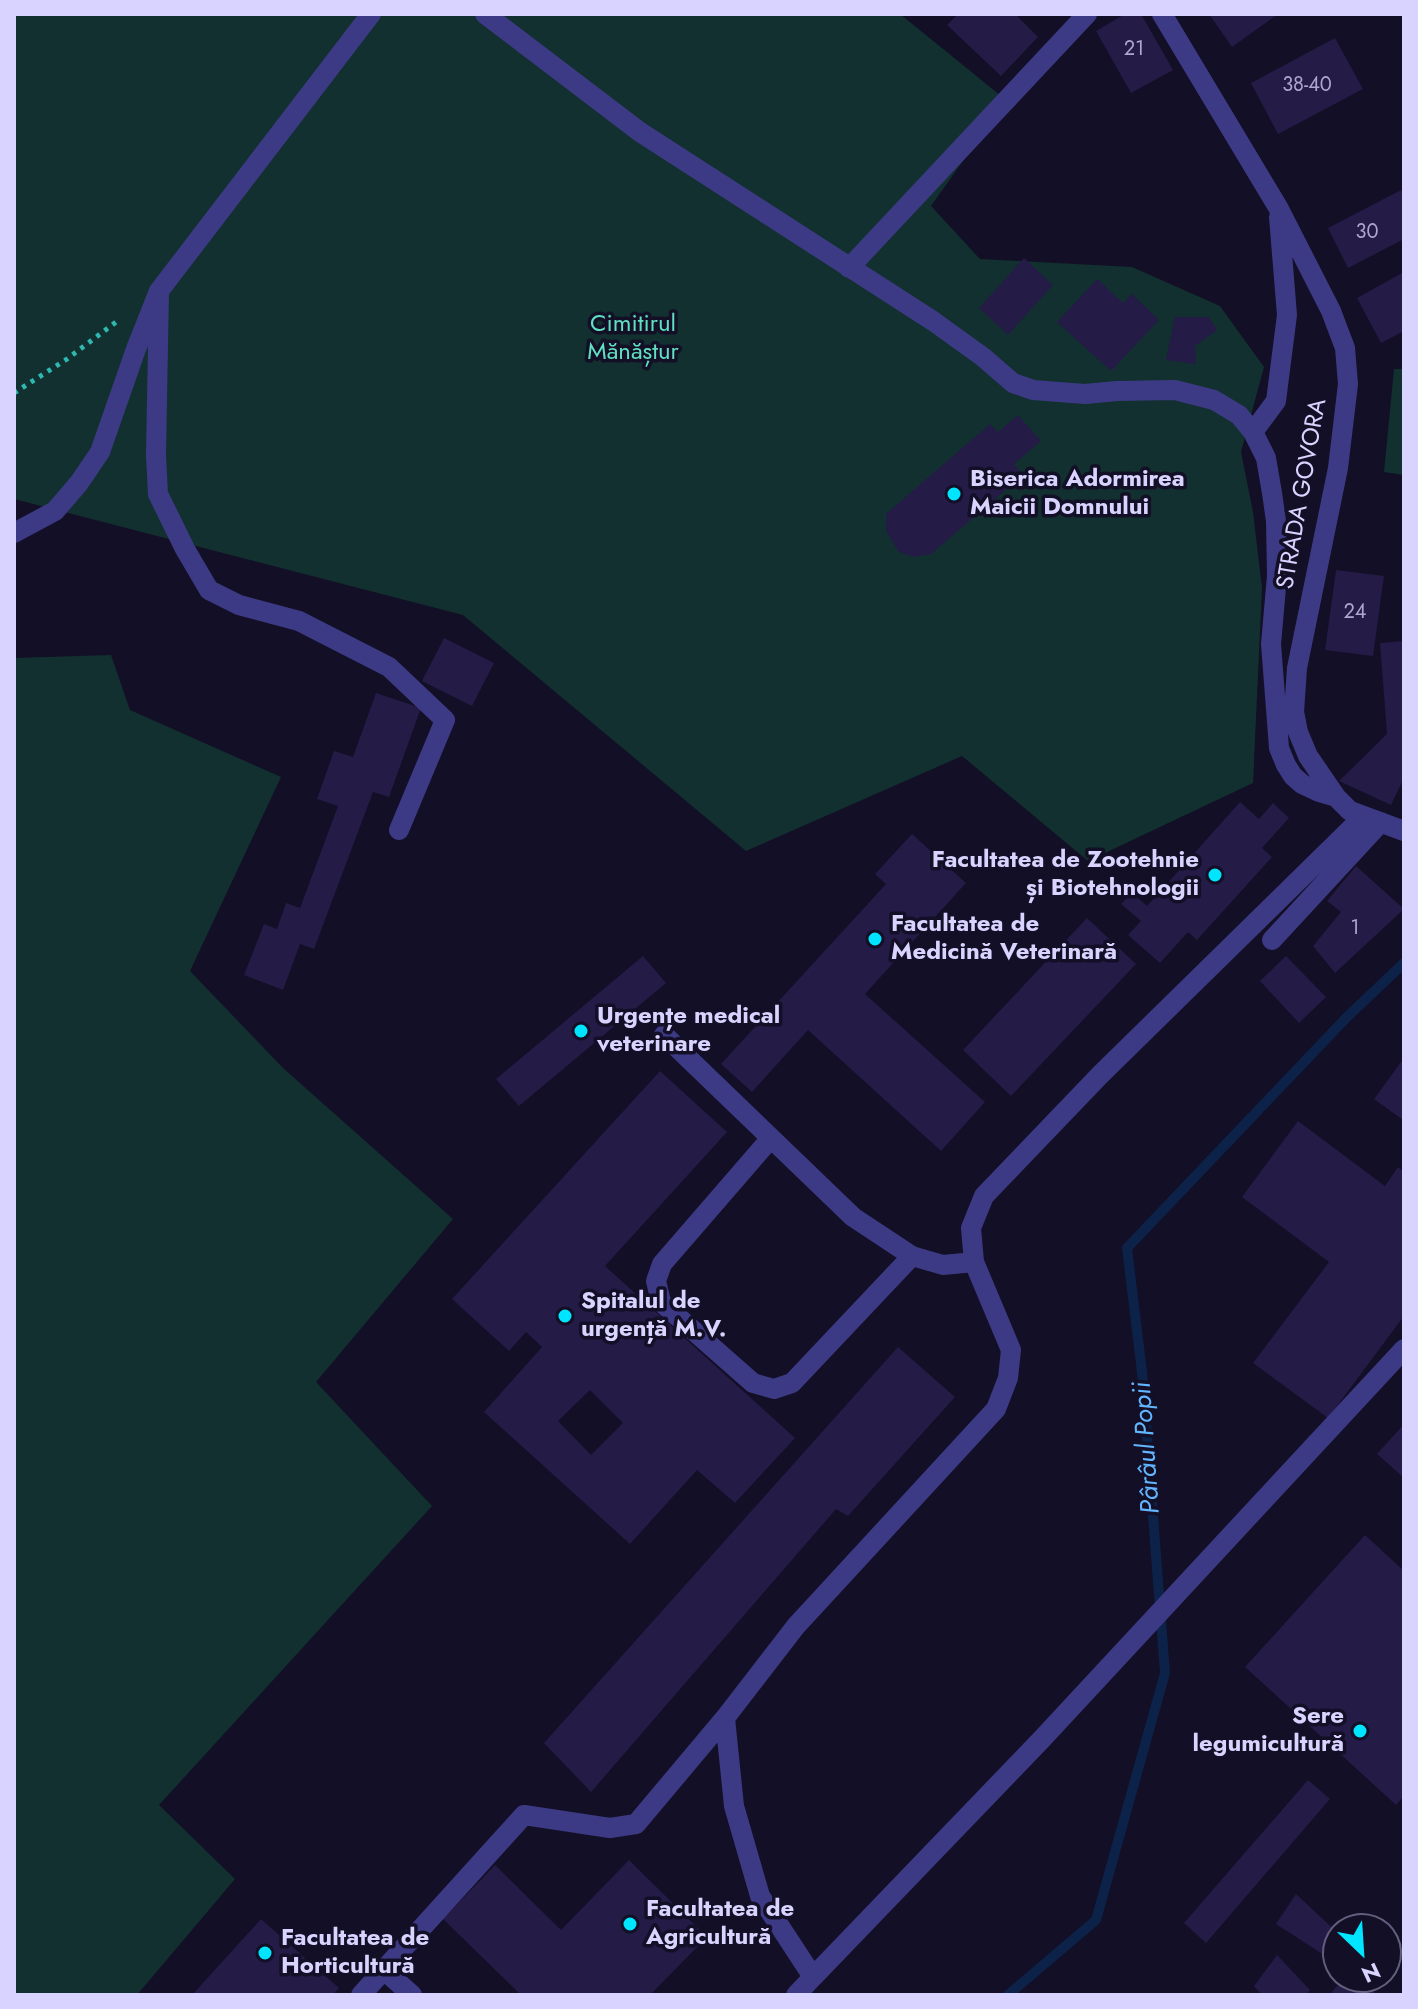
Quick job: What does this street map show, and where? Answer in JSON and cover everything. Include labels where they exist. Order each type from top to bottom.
[{"type":"street","points":[[14,533],[55,511],[79,483],[100,452],[159,291],[371,14]]},
{"type":"street","points":[[485,14],[640,132],[933,321],[1013,383],[1033,390],[1085,394],[1175,390],[1214,400],[1239,415],[1253,432],[1266,458],[1276,521],[1277,576],[1271,644],[1279,748],[1293,776],[1302,784],[1336,797]]},
{"type":"street","points":[[849,268],[1087,14]]},
{"type":"street","name":"STRADA GOVORA","points":[[1162,14],[1279,209],[1331,311],[1345,348],[1348,384],[1338,468],[1297,668],[1294,712],[1308,756],[1336,797],[1350,811],[1404,831]]},
{"type":"street","points":[[1253,432],[1276,401],[1287,315],[1279,209]]},
{"type":"street","points":[[159,291],[158,494],[209,590],[239,605],[299,621],[389,667],[445,720],[399,830]]},
{"type":"street","points":[[1272,940],[1373,819]]},
{"type":"street","points":[[361,1995],[524,1815],[610,1828],[636,1824],[725,1718],[796,1626],[996,1409],[1008,1378],[1011,1350],[974,1262],[971,1228],[984,1196],[1100,1075],[1373,819]]},
{"type":"street","points":[[664,1035],[853,1217],[912,1256],[943,1265],[974,1262]]},
{"type":"street","points":[[771,1138],[662,1264],[656,1281],[661,1302],[753,1383],[774,1389],[792,1383],[912,1256]]},
{"type":"street","points":[[796,1995],[1052,1728],[1404,1349]]},
{"type":"street","points":[[725,1718],[734,1806],[760,1896],[813,1977]]},
{"type":"street","points":[[384,1970],[412,1995]]},
{"type":"path","points":[[15,394],[159,291]]},
{"type":"green space","name":"Cimitirul Mănăștur","points":[[14,14],[900,14],[1006,100],[931,206],[980,259],[1132,267],[1220,306],[1264,367],[1241,452],[1253,512],[1262,588],[1253,783],[1088,861],[962,756],[746,851],[463,615],[14,499]]},
{"type":"green space","points":[[1394,369],[1404,369],[1404,475],[1384,472]]},
{"type":"green space","points":[[111,655],[130,710],[281,777],[190,971],[283,1068],[453,1219],[316,1382],[432,1506],[159,1805],[235,1879],[137,1995],[14,1995],[14,658]]},
{"type":"building","points":[[958,14],[1015,14],[1038,37],[1001,76],[947,25]]},
{"type":"building","points":[[1125,14],[1141,14],[1173,70],[1131,93],[1096,31]]},
{"type":"building","points":[[1209,14],[1278,14],[1232,47]]},
{"type":"building","points":[[1335,38],[1363,89],[1278,134],[1251,83]]},
{"type":"building","points":[[1401,190],[1404,196],[1404,239],[1348,268],[1328,228]]},
{"type":"building","points":[[1024,258],[1053,285],[1008,335],[979,308]]},
{"type":"building","points":[[1404,272],[1404,331],[1381,343],[1357,298]]},
{"type":"building","points":[[1097,279],[1123,303],[1132,294],[1159,320],[1111,371],[1057,322]]},
{"type":"building","points":[[1175,317],[1209,317],[1217,330],[1195,346],[1196,364],[1166,360]]},
{"type":"building","name":"Biserica Adormirea Maicii Domnului","points":[[1018,415],[1041,441],[1014,464],[1023,475],[931,554],[914,557],[899,552],[886,531],[886,514],[990,424],[998,432]]},
{"type":"building","points":[[1336,570],[1384,576],[1373,656],[1325,650]]},
{"type":"building","points":[[444,638],[494,663],[472,706],[422,681]]},
{"type":"building","points":[[1404,641],[1404,778],[1391,805],[1339,781],[1387,734],[1380,643]]},
{"type":"building","points":[[376,693],[421,708],[389,797],[373,792],[314,949],[300,944],[283,990],[244,975],[264,924],[277,929],[286,903],[300,908],[338,806],[317,799],[334,751],[353,757]]},
{"type":"building","name":"Facultatea de Zootehnie și Biotehnologii","points":[[1240,802],[1259,819],[1273,803],[1289,818],[1262,848],[1272,857],[1197,940],[1188,932],[1160,963],[1128,935],[1141,921],[1121,904],[1132,893],[1147,906]]},
{"type":"building","name":"Facultatea de Medicină Veterinară","points":[[912,834],[966,883],[865,994],[985,1102],[941,1151],[808,1030],[752,1092],[721,1064],[886,884],[875,874]]},
{"type":"building","points":[[1356,866],[1404,909],[1335,973],[1313,946],[1341,912],[1327,901]]},
{"type":"building","points":[[1087,918],[1136,964],[1011,1096],[963,1050]]},
{"type":"building","name":"Urgențe medical veterinare","points":[[643,956],[666,983],[519,1106],[496,1079]]},
{"type":"building","points":[[1286,956],[1326,997],[1299,1023],[1260,981]]},
{"type":"building","points":[[1404,1058],[1404,1119],[1403,1120],[1374,1099]]},
{"type":"building","name":"Spitalul de urgență M.V.","points":[[660,1071],[727,1132],[605,1266],[795,1438],[735,1503],[697,1470],[630,1544],[484,1412],[542,1347],[526,1332],[509,1351],[452,1299]],"holes":[[[590,1390],[623,1423],[591,1455],[558,1421]]]},
{"type":"building","points":[[1298,1121],[1385,1186],[1398,1167],[1404,1172],[1404,1316],[1328,1418],[1253,1363],[1329,1262],[1242,1197]]},
{"type":"building","points":[[898,1347],[955,1397],[848,1516],[836,1509],[591,1792],[544,1743]]},
{"type":"building","points":[[1404,1424],[1404,1478],[1377,1454]]},
{"type":"building","name":"Sere legumicultură","points":[[1365,1535],[1404,1571],[1404,1796],[1396,1805],[1245,1667]]},
{"type":"building","name":"Sere legumicultură","points":[[1308,1780],[1330,1799],[1206,1943],[1184,1923]]},
{"type":"building","name":"Facultatea de Agricultură","points":[[629,1860],[707,1937],[650,1995],[521,1995],[443,1919],[495,1865],[561,1930]]},
{"type":"building","points":[[1296,1894],[1322,1918],[1322,1954],[1276,1924]]},
{"type":"building","name":"Facultatea de Horticultură","points":[[261,1919],[339,1988],[333,1995],[192,1995]]},
{"type":"building","points":[[1277,1955],[1310,1990],[1306,1995],[1262,1995],[1254,1986]]},
{"type":"building","points":[[1375,1993],[1377,1995],[1329,1995]]},
{"type":"waterway","name":"Pârâul Popii","points":[[1008,1995],[1096,1920],[1165,1673],[1142,1372],[1127,1248],[1347,1017],[1404,963]]},
{"type":"place","name":"Biserica Adormirea Maicii Domnului","points":[[954,494]]},
{"type":"place","name":"Facultatea de Zootehnie și Biotehnologii","points":[[1215,875]]},
{"type":"place","name":"Facultatea de Medicină Veterinară","points":[[875,939]]},
{"type":"place","name":"Urgențe medical veterinare","points":[[581,1031]]},
{"type":"place","name":"Spitalul de urgență M.V.","points":[[565,1316]]},
{"type":"place","name":"Sere legumicultură","points":[[1360,1731]]},
{"type":"place","name":"Facultatea de Agricultură","points":[[630,1924]]},
{"type":"place","name":"Facultatea de Horticultură","points":[[265,1953]]}]
